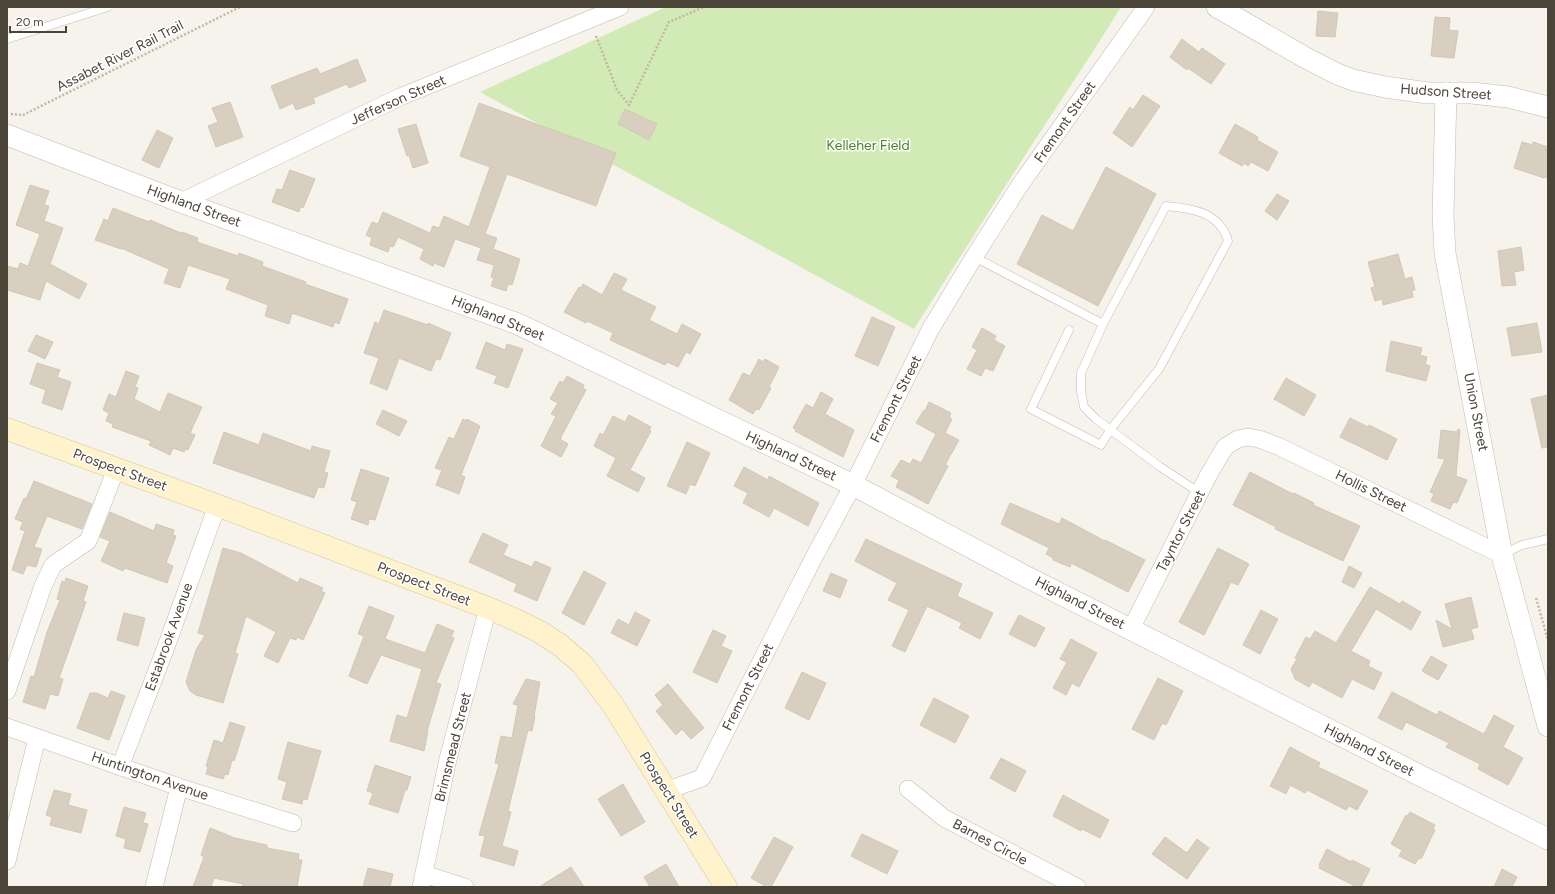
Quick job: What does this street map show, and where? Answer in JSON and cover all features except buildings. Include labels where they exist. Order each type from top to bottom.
[{"type":"main road","name":"Prospect Street","points":[[7,429],[488,608],[540,632],[560,645],[582,664],[614,705],[726,887]]},
{"type":"street","name":"Jefferson Street","points":[[181,202],[400,97],[593,15],[620,7]]},
{"type":"street","name":"Fremont Street","points":[[665,790],[702,778],[813,559],[853,485],[930,330],[974,257],[1020,186],[1146,7]]},
{"type":"street","name":"Hudson Street","points":[[1217,7],[1306,58],[1337,74],[1353,80],[1385,87],[1428,93],[1472,93],[1508,97],[1548,106]]},
{"type":"street","name":"Union Street","points":[[1446,93],[1443,216],[1445,253],[1502,555],[1548,726]]},
{"type":"street","name":"Highland Street","points":[[7,135],[181,202],[518,324],[853,485],[1019,573],[1548,839]]},
{"type":"street","name":"Hollis Street","points":[[1238,438],[1248,437],[1259,439],[1280,447],[1502,555]]},
{"type":"street","name":"Tayntor Street","points":[[1131,629],[1200,493],[1226,447],[1238,438]]},
{"type":"street","points":[[7,691],[43,586],[53,566],[88,541],[116,469]]},
{"type":"street","name":"Estabrook Avenue","points":[[120,767],[166,647],[217,506]]},
{"type":"street","name":"Brimsmead Street","points":[[422,880],[448,759],[488,608]]},
{"type":"street","name":"Huntington Avenue","points":[[7,727],[179,787],[293,823]]},
{"type":"street","points":[[7,861],[37,738]]},
{"type":"street","points":[[154,887],[179,787]]},
{"type":"street","name":"Barnes Circle","points":[[908,789],[944,818],[1077,887]]},
{"type":"street","points":[[422,880],[465,887]]},
{"type":"lane","points":[[7,39],[108,7]]},
{"type":"lane","points":[[1069,330],[1031,410],[1101,445],[1110,430],[1159,369],[1228,241],[1225,232],[1209,216],[1199,211],[1166,206],[1103,324],[1081,372],[1081,391],[1084,407],[1096,420],[1110,430],[1159,466],[1200,493]]},
{"type":"lane","points":[[974,257],[1103,324]]},
{"type":"lane","points":[[1502,555],[1522,545],[1548,539]]},
{"type":"path","name":"Assabet River Rail Trail","points":[[7,114],[24,115],[240,7]]},
{"type":"path","points":[[593,15],[618,90],[629,105],[669,22],[704,7]]},
{"type":"path","points":[[1534,592],[1548,640]]},
{"type":"green space","name":"Kelleher Field","points":[[666,7],[1121,7],[914,329],[480,92]]}]
